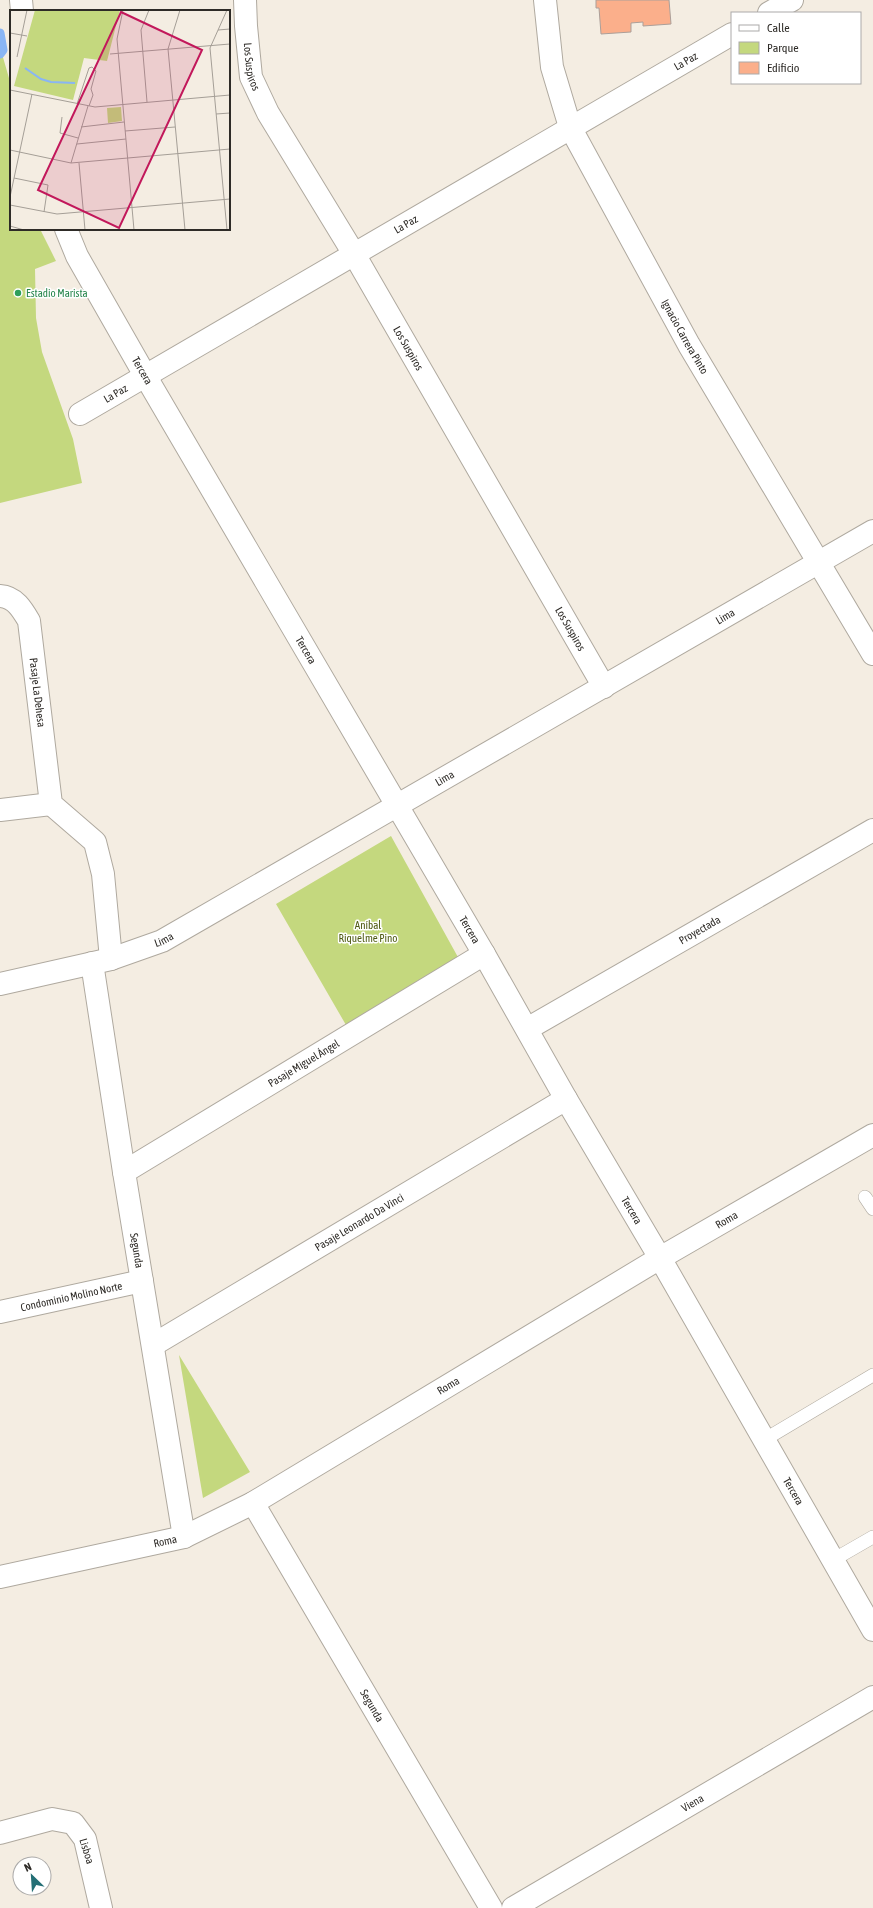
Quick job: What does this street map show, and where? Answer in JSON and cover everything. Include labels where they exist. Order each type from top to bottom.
[{"type":"street","points":[[20,0],[22,10]]},
{"type":"street","name":"Los Suspiros","points":[[245,0],[251,77],[268,113],[354,254],[604,687]]},
{"type":"street","name":"Ignacio Carrera Pinto","points":[[545,0],[552,67],[570,127],[688,345],[873,654]]},
{"type":"street","points":[[771,12],[792,0]]},
{"type":"street","name":"La Paz","points":[[80,414],[146,377],[570,127],[731,35]]},
{"type":"street","name":"Tercera","points":[[66,230],[77,256],[146,377],[484,954],[566,1099],[660,1258],[873,1630]]},
{"type":"street","name":"Lima","points":[[0,984],[102,961],[162,941],[873,531]]},
{"type":"street","name":"Pasaje La Dehesa","points":[[0,596],[6,596],[20,605],[29,621],[51,804]]},
{"type":"street","points":[[0,810],[51,804],[95,842],[104,874],[102,961]]},
{"type":"street","name":"Proyectada","points":[[527,1029],[873,830]]},
{"type":"street","name":"Pasaje Miguel Ángel","points":[[124,1172],[484,954]]},
{"type":"street","name":"Segunda","points":[[102,961],[124,1172],[184,1537]]},
{"type":"street","name":"Pasaje Leonardo Da Vinci","points":[[153,1345],[566,1099]]},
{"type":"street","name":"Roma","points":[[0,1577],[184,1537],[253,1503],[660,1258],[873,1135]]},
{"type":"street","name":"Condominio Molino Norte","points":[[0,1312],[142,1281]]},
{"type":"street","name":"Segunda","points":[[253,1503],[491,1908]]},
{"type":"street","name":"Viena","points":[[512,1908],[873,1697]]},
{"type":"street","name":"Lisboa","points":[[0,1833],[52,1819],[73,1823],[86,1839],[101,1908]]},
{"type":"lane","points":[[866,1197],[873,1209]]},
{"type":"lane","points":[[764,1440],[873,1375]]},
{"type":"lane","points":[[833,1560],[873,1537]]},
{"type":"green space","name":"Estadio Marista","points":[[0,47],[10,82],[10,230],[40,230],[56,261],[35,269],[36,318],[42,352],[73,439],[82,483],[0,503]]},
{"type":"green space","name":"Aníbal Riquelme Pino","points":[[391,836],[459,959],[346,1025],[276,904]]},
{"type":"green space","points":[[179,1355],[250,1472],[203,1498]]},
{"type":"building","points":[[596,0],[669,0],[671,24],[643,26],[643,22],[631,23],[631,32],[601,34],[599,8],[596,8]]},
{"type":"waterway","points":[[0,33],[3,50],[0,54]]},
{"type":"place","name":"Estadio Marista","points":[[18,293]]}]
